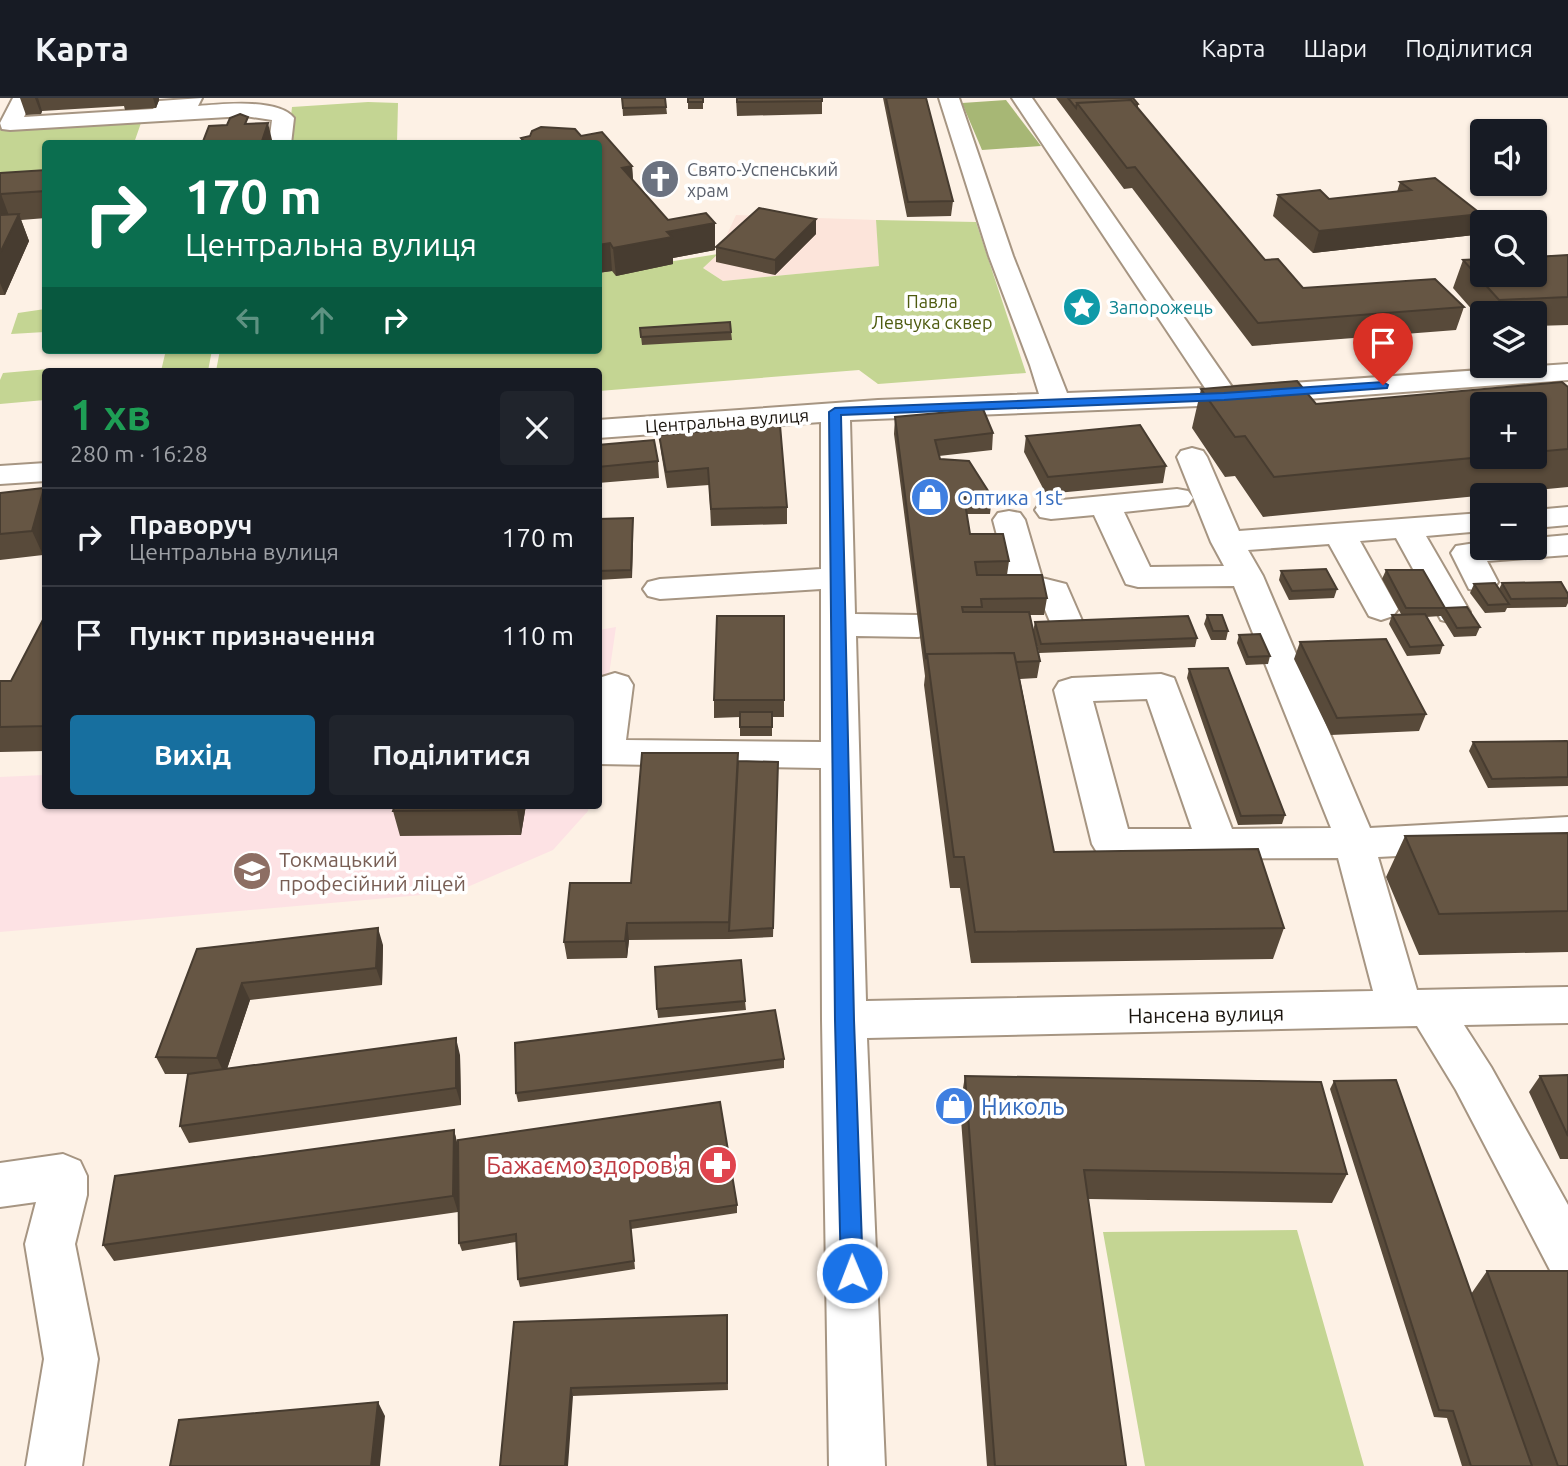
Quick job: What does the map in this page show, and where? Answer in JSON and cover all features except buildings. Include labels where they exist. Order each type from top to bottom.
[{"type":"street","points":[[23,98],[10,124],[258,110],[278,113],[283,118],[280,140]]},
{"type":"street","points":[[161,115],[166,105],[188,104],[192,98]]},
{"type":"street","points":[[948,98],[1001,256],[1044,365],[1055,402]]},
{"type":"street","points":[[1022,98],[1224,396]]},
{"type":"street","name":"Центральна вулиця","points":[[602,429],[835,412],[1224,396],[1568,372]]},
{"type":"street","points":[[835,412],[844,1020],[857,1466]]},
{"type":"street","points":[[1192,457],[1227,542],[1246,576],[1357,843],[1359,866],[1415,1010],[1475,1081],[1486,1107],[1568,1253]]},
{"type":"street","points":[[0,475],[42,472]]},
{"type":"street","points":[[1051,510],[1177,498]]},
{"type":"street","points":[[1105,505],[1138,577],[1246,576]]},
{"type":"street","points":[[1547,518],[1568,516]]},
{"type":"street","points":[[1009,520],[1027,585],[1054,591],[1066,623]]},
{"type":"street","points":[[1227,542],[1470,524]]},
{"type":"street","points":[[1405,528],[1453,612]]},
{"type":"street","points":[[1340,534],[1381,609]]},
{"type":"street","points":[[1481,582],[1467,553],[1568,545]]},
{"type":"street","points":[[660,589],[838,578]]},
{"type":"street","points":[[1027,624],[1100,622]]},
{"type":"street","points":[[838,625],[918,626]]},
{"type":"street","points":[[615,685],[606,753],[841,755]]},
{"type":"street","points":[[1218,845],[1161,687],[1072,690],[1112,844],[1218,845],[1357,843],[1568,832]]},
{"type":"street","name":"Нансена вулиця","points":[[844,1020],[1568,1005]]},
{"type":"street","points":[[0,1185],[63,1176],[62,1195],[50,1244],[71,1359],[54,1466]]},
{"type":"shaded area","points":[[736,215],[876,220],[880,266],[723,281],[703,268],[718,254]]},
{"type":"shaded area","points":[[616,627],[602,723],[602,629]]},
{"type":"shaded area","name":"Токмацький професійний ліцей","points":[[42,775],[42,809],[588,809],[553,850],[456,892],[0,932],[0,777]]},
{"type":"green space","points":[[1006,100],[1041,146],[982,150],[962,103]]},
{"type":"green space","points":[[368,102],[398,103],[397,140],[288,140],[292,107]]},
{"type":"green space","points":[[142,120],[135,140],[42,140],[42,194],[0,197],[0,129]]},
{"type":"green space","name":"Павла Левчука сквер","points":[[876,220],[976,222],[1026,373],[878,384],[859,370],[602,391],[602,368],[217,368],[219,354],[602,354],[602,273],[718,254],[703,268],[723,281],[879,266]]},
{"type":"green space","points":[[42,309],[42,332],[11,334],[18,313]]},
{"type":"green space","points":[[165,354],[211,354],[209,368],[162,368]]},
{"type":"green space","points":[[42,370],[42,400],[0,404],[0,380],[3,373]]},
{"type":"green space","points":[[1297,1230],[1364,1466],[1145,1466],[1103,1232]]},
{"type":"place","name":"Свято-Успенський храм","points":[[660,179]]},
{"type":"place","name":"Запорожець","points":[[1082,307]]},
{"type":"place","name":"Оптика 1st","points":[[930,497]]},
{"type":"place","name":"Токмацький професійний ліцей","points":[[252,871]]},
{"type":"place","name":"Николь","points":[[954,1106]]},
{"type":"place","name":"Бажаємо здоров'я","points":[[718,1165]]},
{"type":"route","points":[[852,1273],[844,1020],[835,412],[1224,396],[1383,385]]}]
